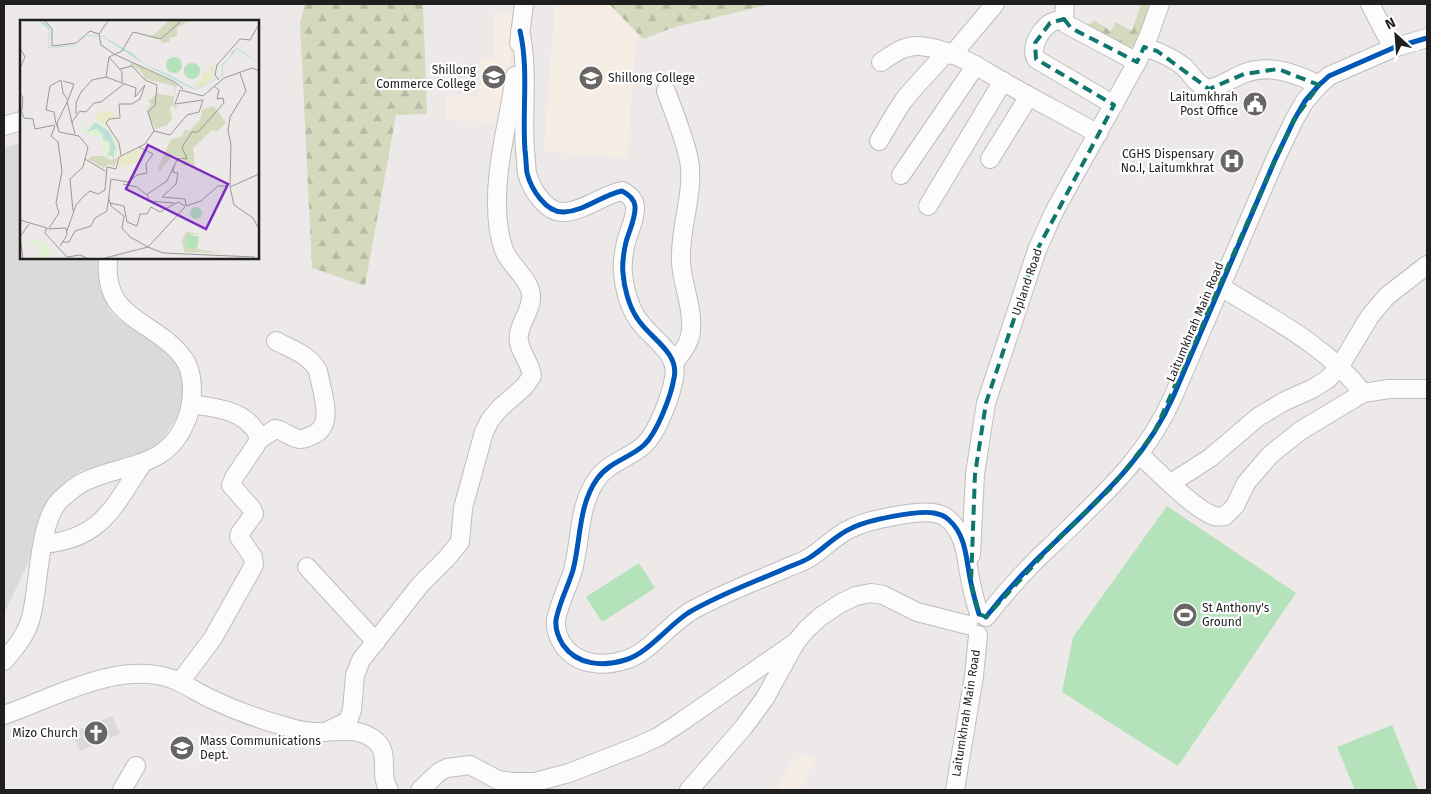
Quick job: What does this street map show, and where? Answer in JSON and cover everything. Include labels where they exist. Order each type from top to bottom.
[{"type":"street","points":[[325,732],[348,721],[352,710],[355,675],[361,660],[420,585],[460,542],[462,508],[484,432],[490,420],[499,409],[524,387],[532,376],[532,370],[518,339],[532,297],[526,282],[503,249],[498,209],[499,164],[515,77],[524,4]]},
{"type":"street","points":[[879,141],[905,99],[995,4]]},
{"type":"street","name":"Upland Road","points":[[971,583],[975,474],[986,403],[1037,250],[1054,212],[1114,105],[1140,54],[1160,4]]},
{"type":"street","points":[[1370,4],[1401,46],[1427,45]]},
{"type":"street","points":[[1065,11],[1066,24],[1070,28],[1140,54],[1157,51],[1183,66],[1197,82],[1209,89],[1244,74],[1258,70],[1278,69],[1298,74],[1319,84]]},
{"type":"street","points":[[1065,11],[1046,26],[1034,48],[1033,54],[1036,59],[1114,105]]},
{"type":"street","points":[[420,790],[438,772],[447,768],[470,765],[498,780],[535,782],[569,773],[658,737],[796,642],[820,617],[856,596],[871,593],[883,595],[917,612],[978,623],[966,549],[962,539],[950,521],[933,512],[864,523],[853,527],[839,535],[809,558],[716,598],[686,614],[636,656],[623,661],[591,663],[578,660],[569,653],[558,636],[556,623],[573,568],[583,512],[597,479],[605,470],[645,445],[651,437],[660,420],[675,376],[675,362],[638,321],[626,292],[622,272],[625,244],[633,221],[635,204],[629,195],[622,191],[613,192],[578,209],[562,212],[551,208],[540,198],[532,186],[527,172],[524,136],[524,53],[520,32]]},
{"type":"street","name":"Laitumkhrah Main Road","points":[[955,790],[974,676],[978,623],[1054,542],[1112,487],[1139,454],[1166,413],[1275,160],[1305,101],[1319,84],[1329,76],[1401,46],[1427,38]]},
{"type":"street","points":[[881,62],[896,51],[907,47],[920,46],[949,54],[976,65],[1003,82],[1098,134]]},
{"type":"street","points":[[901,175],[976,65]]},
{"type":"street","points":[[928,206],[1003,82]]},
{"type":"street","points":[[666,91],[689,161],[689,181],[681,261],[691,312],[691,331],[686,347],[675,362]]},
{"type":"street","points":[[990,159],[1029,96]]},
{"type":"street","points":[[4,126],[20,121]]},
{"type":"street","points":[[4,661],[21,641],[32,614],[49,518],[58,502],[73,488],[88,480],[142,464],[160,455],[175,442],[184,427],[192,404],[192,388],[187,363],[175,347],[125,311],[114,297],[108,282],[108,259]]},
{"type":"street","points":[[1171,483],[1210,458],[1258,418],[1284,401],[1312,389],[1328,379],[1340,366],[1370,316],[1388,296],[1427,265]]},
{"type":"street","points":[[1221,287],[1321,350],[1340,366],[1363,394]]},
{"type":"street","points":[[180,682],[213,638],[254,565],[253,557],[239,537],[254,514],[252,508],[231,485],[235,476],[258,440],[275,429],[281,430],[297,439],[306,438],[318,432],[324,426],[326,417],[318,371],[315,365],[309,359],[276,341]]},
{"type":"street","points":[[1139,454],[1182,494],[1215,516],[1225,516],[1235,506],[1246,483],[1270,455],[1300,431],[1363,394],[1390,389],[1427,389]]},
{"type":"street","points":[[192,404],[221,409],[245,419],[258,434],[258,440]]},
{"type":"street","points":[[43,544],[61,542],[77,537],[106,518],[142,464]]},
{"type":"street","points":[[308,567],[376,642]]},
{"type":"street","points":[[689,790],[743,728],[765,698],[796,642]]},
{"type":"street","points":[[4,715],[78,687],[116,676],[144,674],[162,676],[180,682],[210,698],[286,727],[304,731],[349,730],[358,732],[377,742],[384,751],[383,776],[389,790]]},
{"type":"street","points":[[122,790],[136,766]]},
{"type":"highlighted area","points":[[1064,19],[1071,28],[1137,62],[1144,47],[1157,51],[1209,89],[1244,74],[1278,69],[1319,85],[1294,120],[1275,160],[1154,433],[1112,487],[1055,542],[986,617],[979,614],[971,583],[975,474],[986,403],[1037,250],[1114,105],[1036,59],[1035,43],[1050,23]]},
{"type":"shaded area","name":"Shillong College","points":[[555,4],[639,4],[627,158],[544,151]]},
{"type":"shaded area","name":"Shillong Commerce College","points":[[495,14],[512,15],[507,122],[446,120],[447,95],[478,96],[480,59],[493,59]]},
{"type":"shaded area","points":[[20,143],[20,259],[97,259],[100,288],[110,312],[127,326],[169,350],[182,365],[185,407],[153,451],[119,462],[79,471],[59,490],[45,510],[27,565],[4,614],[4,148]]},
{"type":"shaded area","name":"Mizo Church","points":[[112,716],[120,734],[80,751],[72,733]]},
{"type":"shaded area","points":[[802,753],[815,759],[800,790],[778,790],[794,758],[799,760]]},
{"type":"green space","points":[[305,4],[423,4],[427,114],[396,115],[365,286],[312,268],[300,23]]},
{"type":"green space","points":[[609,4],[771,4],[675,27],[643,39]]},
{"type":"green space","points":[[1141,4],[1156,4],[1142,41],[1132,48],[1108,39],[1086,25],[1095,21],[1111,31],[1116,22],[1132,31]]},
{"type":"green space","name":"St Anthony's Ground","points":[[1167,506],[1296,593],[1178,766],[1062,692],[1073,637]]},
{"type":"green space","points":[[639,563],[655,588],[602,622],[586,597]]},
{"type":"green space","points":[[1392,725],[1418,790],[1355,790],[1337,747]]},
{"type":"cycle path","points":[[520,31],[525,75],[525,150],[527,173],[532,186],[540,199],[551,209],[564,212],[579,209],[622,191],[632,199],[635,206],[634,215],[626,242],[623,262],[626,291],[637,318],[668,353],[675,369],[667,404],[654,432],[644,445],[607,468],[597,479],[586,500],[576,559],[556,620],[557,633],[563,645],[576,657],[591,663],[599,664],[625,660],[641,652],[688,613],[723,595],[806,560],[846,531],[880,519],[926,512],[946,517],[955,526],[963,541],[979,614]]},
{"type":"cycle path","points":[[986,617],[1028,568],[1122,475],[1150,439],[1173,397],[1275,160],[1305,101],[1329,76],[1393,48],[1427,38]]},
{"type":"place","name":"Shillong Commerce College","points":[[494,77]]},
{"type":"place","name":"Shillong College","points":[[591,78]]},
{"type":"place","name":"Laitumkhrah Post Office","points":[[1255,104]]},
{"type":"place","name":"CGHS Dispensary No.I, Laitumkhrat","points":[[1232,161]]},
{"type":"place","name":"St Anthony's Ground","points":[[1185,615]]},
{"type":"place","name":"Mizo Church","points":[[96,733]]},
{"type":"place","name":"Mass Communications Dept.","points":[[182,748]]}]
